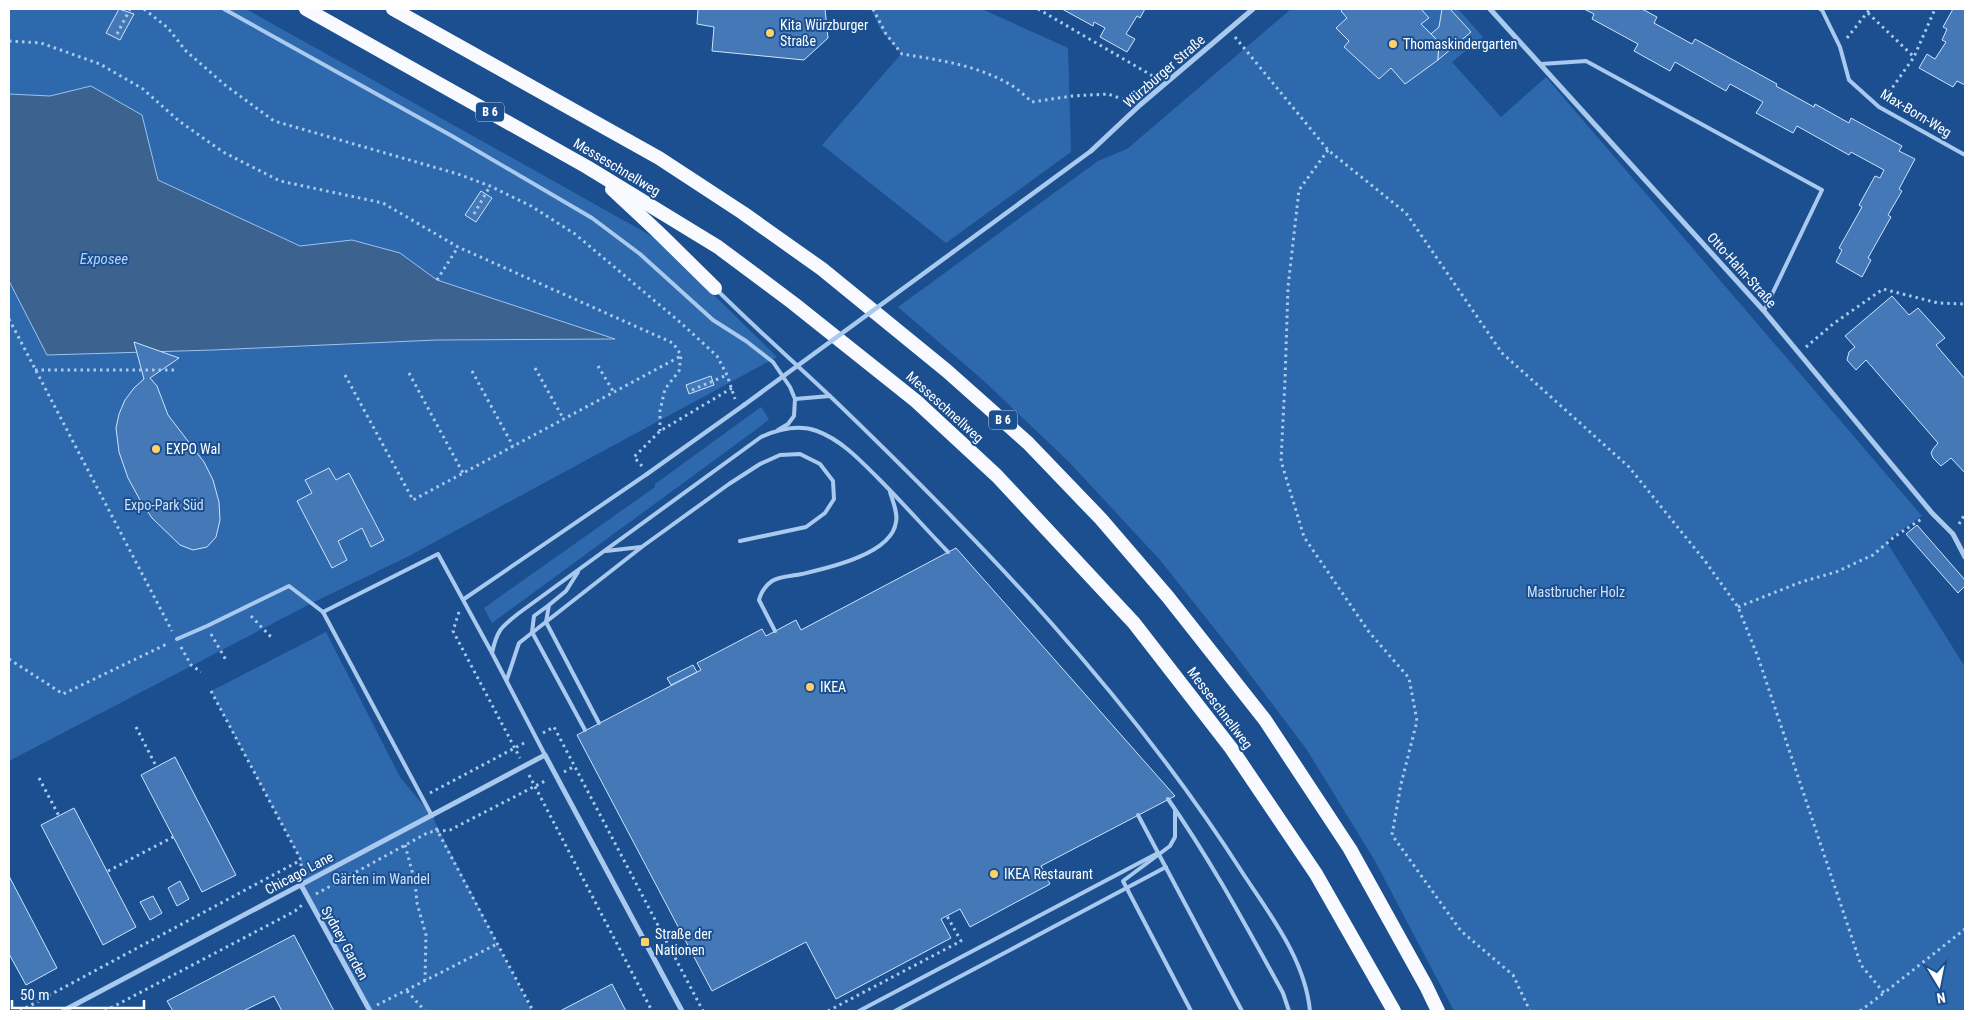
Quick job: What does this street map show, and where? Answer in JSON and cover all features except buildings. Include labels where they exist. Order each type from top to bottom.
[{"type":"highway","name":"Messeschnellweg","points":[[306,9],[587,167],[718,248],[793,303],[916,401],[998,476],[1134,623],[1231,748],[1316,874],[1394,1011]]},
{"type":"highway","name":"Messeschnellweg","points":[[393,9],[659,158],[743,213],[822,269],[947,371],[1028,444],[1101,520],[1168,597],[1265,720],[1350,850],[1438,1011]]},
{"type":"highway","points":[[587,167],[658,231],[715,288]]},
{"type":"street","name":"Würzburger Straße","points":[[1091,151],[1140,105],[1253,9]]},
{"type":"street","name":"Otto-Hahn-Straße","points":[[1490,9],[1800,352],[1932,513],[1953,534],[1965,557]]},
{"type":"street","points":[[647,474],[1091,151]]},
{"type":"street","points":[[545,755],[682,1011]]},
{"type":"street","name":"Chicago Lane","points":[[63,1011],[545,755]]},
{"type":"street","name":"Sydney Garden","points":[[301,885],[369,1010]]},
{"type":"lane","points":[[224,9],[452,136],[592,218],[640,254],[714,320],[773,362],[790,387],[795,399],[794,416],[788,424],[761,437],[506,623],[496,635],[492,652]]},
{"type":"lane","name":"Max-Born-Weg","points":[[1820,9],[1840,47],[1849,80],[1879,107],[1965,155]]},
{"type":"lane","points":[[1541,64],[1586,61],[1822,190],[1764,311]]},
{"type":"lane","points":[[715,288],[759,332],[830,396],[966,531],[1038,606],[1082,657],[1159,753],[1233,857],[1286,941],[1302,976],[1310,1011]]},
{"type":"lane","points":[[795,399],[830,396]]},
{"type":"lane","points":[[778,430],[797,428],[816,431],[845,446],[890,490],[948,552]]},
{"type":"lane","points":[[506,679],[519,643],[643,546],[760,464],[780,455],[800,454],[820,464],[833,481],[834,499],[825,514],[806,527],[740,541]]},
{"type":"lane","points":[[464,599],[647,474]]},
{"type":"lane","points":[[774,631],[759,600],[762,591],[773,580],[832,567],[874,550],[887,541],[894,531],[897,515],[890,490]]},
{"type":"lane","points":[[604,551],[643,546]]},
{"type":"lane","points":[[323,612],[438,554],[464,599],[545,755]]},
{"type":"lane","points":[[579,570],[566,591],[534,616],[532,632],[585,730]]},
{"type":"lane","points":[[177,639],[244,609],[289,586],[323,612],[432,816]]},
{"type":"lane","points":[[549,605],[546,622],[599,724]]},
{"type":"lane","points":[[1168,799],[1227,891],[1283,994],[1289,1011]]},
{"type":"lane","points":[[1175,809],[1175,837],[1170,846],[1123,881],[1191,1011]]},
{"type":"lane","points":[[1138,815],[1242,1011]]},
{"type":"lane","points":[[859,1011],[1158,853]]},
{"type":"lane","points":[[895,1011],[1166,867]]},
{"type":"path","points":[[117,34],[130,9]]},
{"type":"path","points":[[144,9],[168,28],[186,51],[225,85],[274,121],[458,174],[490,186],[531,206],[575,234],[717,356],[727,374],[738,409]]},
{"type":"path","points":[[873,9],[886,34],[902,54],[964,64],[983,71],[1012,85],[1032,102],[1072,96],[1108,94],[1140,105]]},
{"type":"path","points":[[1038,9],[1151,75],[1162,87]]},
{"type":"path","points":[[1840,47],[1870,9]]},
{"type":"path","points":[[1879,107],[1914,57],[1935,9]]},
{"type":"path","points":[[1868,13],[1914,57]]},
{"type":"path","points":[[1228,29],[1328,150],[1406,213],[1502,353],[1629,467],[1705,561],[1738,607],[1758,657],[1861,965],[1884,993]]},
{"type":"path","points":[[9,41],[41,43],[100,64],[143,89],[179,122],[222,152],[280,181],[383,203],[458,247],[673,343],[681,355],[680,371],[664,389],[660,411],[660,431]]},
{"type":"path","points":[[1328,150],[1299,190],[1288,286],[1281,461],[1304,537],[1369,632],[1409,678],[1416,721],[1401,784],[1392,836],[1461,931],[1513,975],[1530,1011]]},
{"type":"path","points":[[474,214],[490,186]]},
{"type":"path","points":[[437,280],[458,247]]},
{"type":"path","points":[[1800,352],[1833,324],[1884,289],[1938,302],[1965,304]]},
{"type":"path","points":[[9,319],[191,665],[202,672]]},
{"type":"path","points":[[345,375],[413,500],[681,355]]},
{"type":"path","points":[[598,366],[613,391]]},
{"type":"path","points":[[535,368],[563,418]]},
{"type":"path","points":[[35,370],[177,370]]},
{"type":"path","points":[[472,371],[513,446]]},
{"type":"path","points":[[409,373],[463,473]]},
{"type":"path","points":[[692,390],[727,374]]},
{"type":"path","points":[[647,474],[634,457],[660,431],[732,388]]},
{"type":"path","points":[[1738,607],[1801,582],[1836,572],[1873,555],[1894,537],[1932,513]]},
{"type":"path","points":[[244,609],[272,637]]},
{"type":"path","points":[[207,626],[226,660]]},
{"type":"path","points":[[423,797],[514,749],[453,632]]},
{"type":"path","points":[[9,659],[63,694],[177,639]]},
{"type":"path","points":[[211,691],[301,860],[301,885]]},
{"type":"path","points":[[554,726],[703,1011]]},
{"type":"path","points":[[136,727],[156,766]]},
{"type":"path","points":[[39,778],[59,816]]},
{"type":"path","points":[[105,1011],[295,911],[308,899],[328,886],[406,845],[437,830],[450,830],[535,786],[652,1011]]},
{"type":"path","points":[[432,816],[437,830],[531,1011]]},
{"type":"path","points":[[108,871],[173,837]]},
{"type":"path","points":[[406,845],[415,882],[416,902],[426,934],[425,981]]},
{"type":"path","points":[[20,1011],[301,860]]},
{"type":"path","points":[[828,1011],[961,942],[947,916]]},
{"type":"path","points":[[1860,1011],[1965,928]]},
{"type":"path","points":[[369,1010],[497,944]]},
{"type":"path","points":[[407,990],[426,1011]]},
{"type":"green space","name":"Expo-Park Süd","points":[[9,9],[246,9],[657,239],[777,357],[407,557],[310,604],[9,761],[9,281],[47,355],[436,340],[613,339],[437,280],[400,253],[352,240],[300,246],[158,180],[142,115],[91,86],[50,96],[9,94]]},
{"type":"green space","points":[[871,9],[982,9],[1068,48],[1071,152],[946,243],[822,145],[901,54],[881,30]]},
{"type":"green space","name":"Mastbrucher Holz","points":[[1291,9],[1458,9],[1483,37],[1452,62],[1501,117],[1546,77],[1922,516],[1886,541],[1965,667],[1965,1011],[1454,1011],[1375,861],[1307,750],[1233,652],[1160,560],[1069,462],[984,381],[898,307],[1098,161],[1127,149]]},
{"type":"green space","points":[[761,407],[769,419],[761,426],[492,623],[484,608],[655,487],[655,484]]},
{"type":"green space","name":"Gärten im Wandel","points":[[326,632],[400,777],[432,816],[532,1011],[370,1011],[301,885],[301,860],[211,691]]},
{"type":"water","name":"Exposee","points":[[91,86],[142,115],[158,180],[300,246],[352,240],[400,253],[437,280],[615,339],[436,340],[47,355],[9,281],[9,94],[50,96]]},
{"type":"place","name":"Kita Würzburger Straße","points":[[770,33]]},
{"type":"place","name":"Thomaskindergarten","points":[[1393,44]]},
{"type":"place","name":"EXPO Wal","points":[[156,449]]},
{"type":"place","name":"IKEA","points":[[810,687]]},
{"type":"place","name":"IKEA Restaurant","points":[[994,874]]},
{"type":"place","name":"Straße der Nationen","points":[[645,942]]}]
